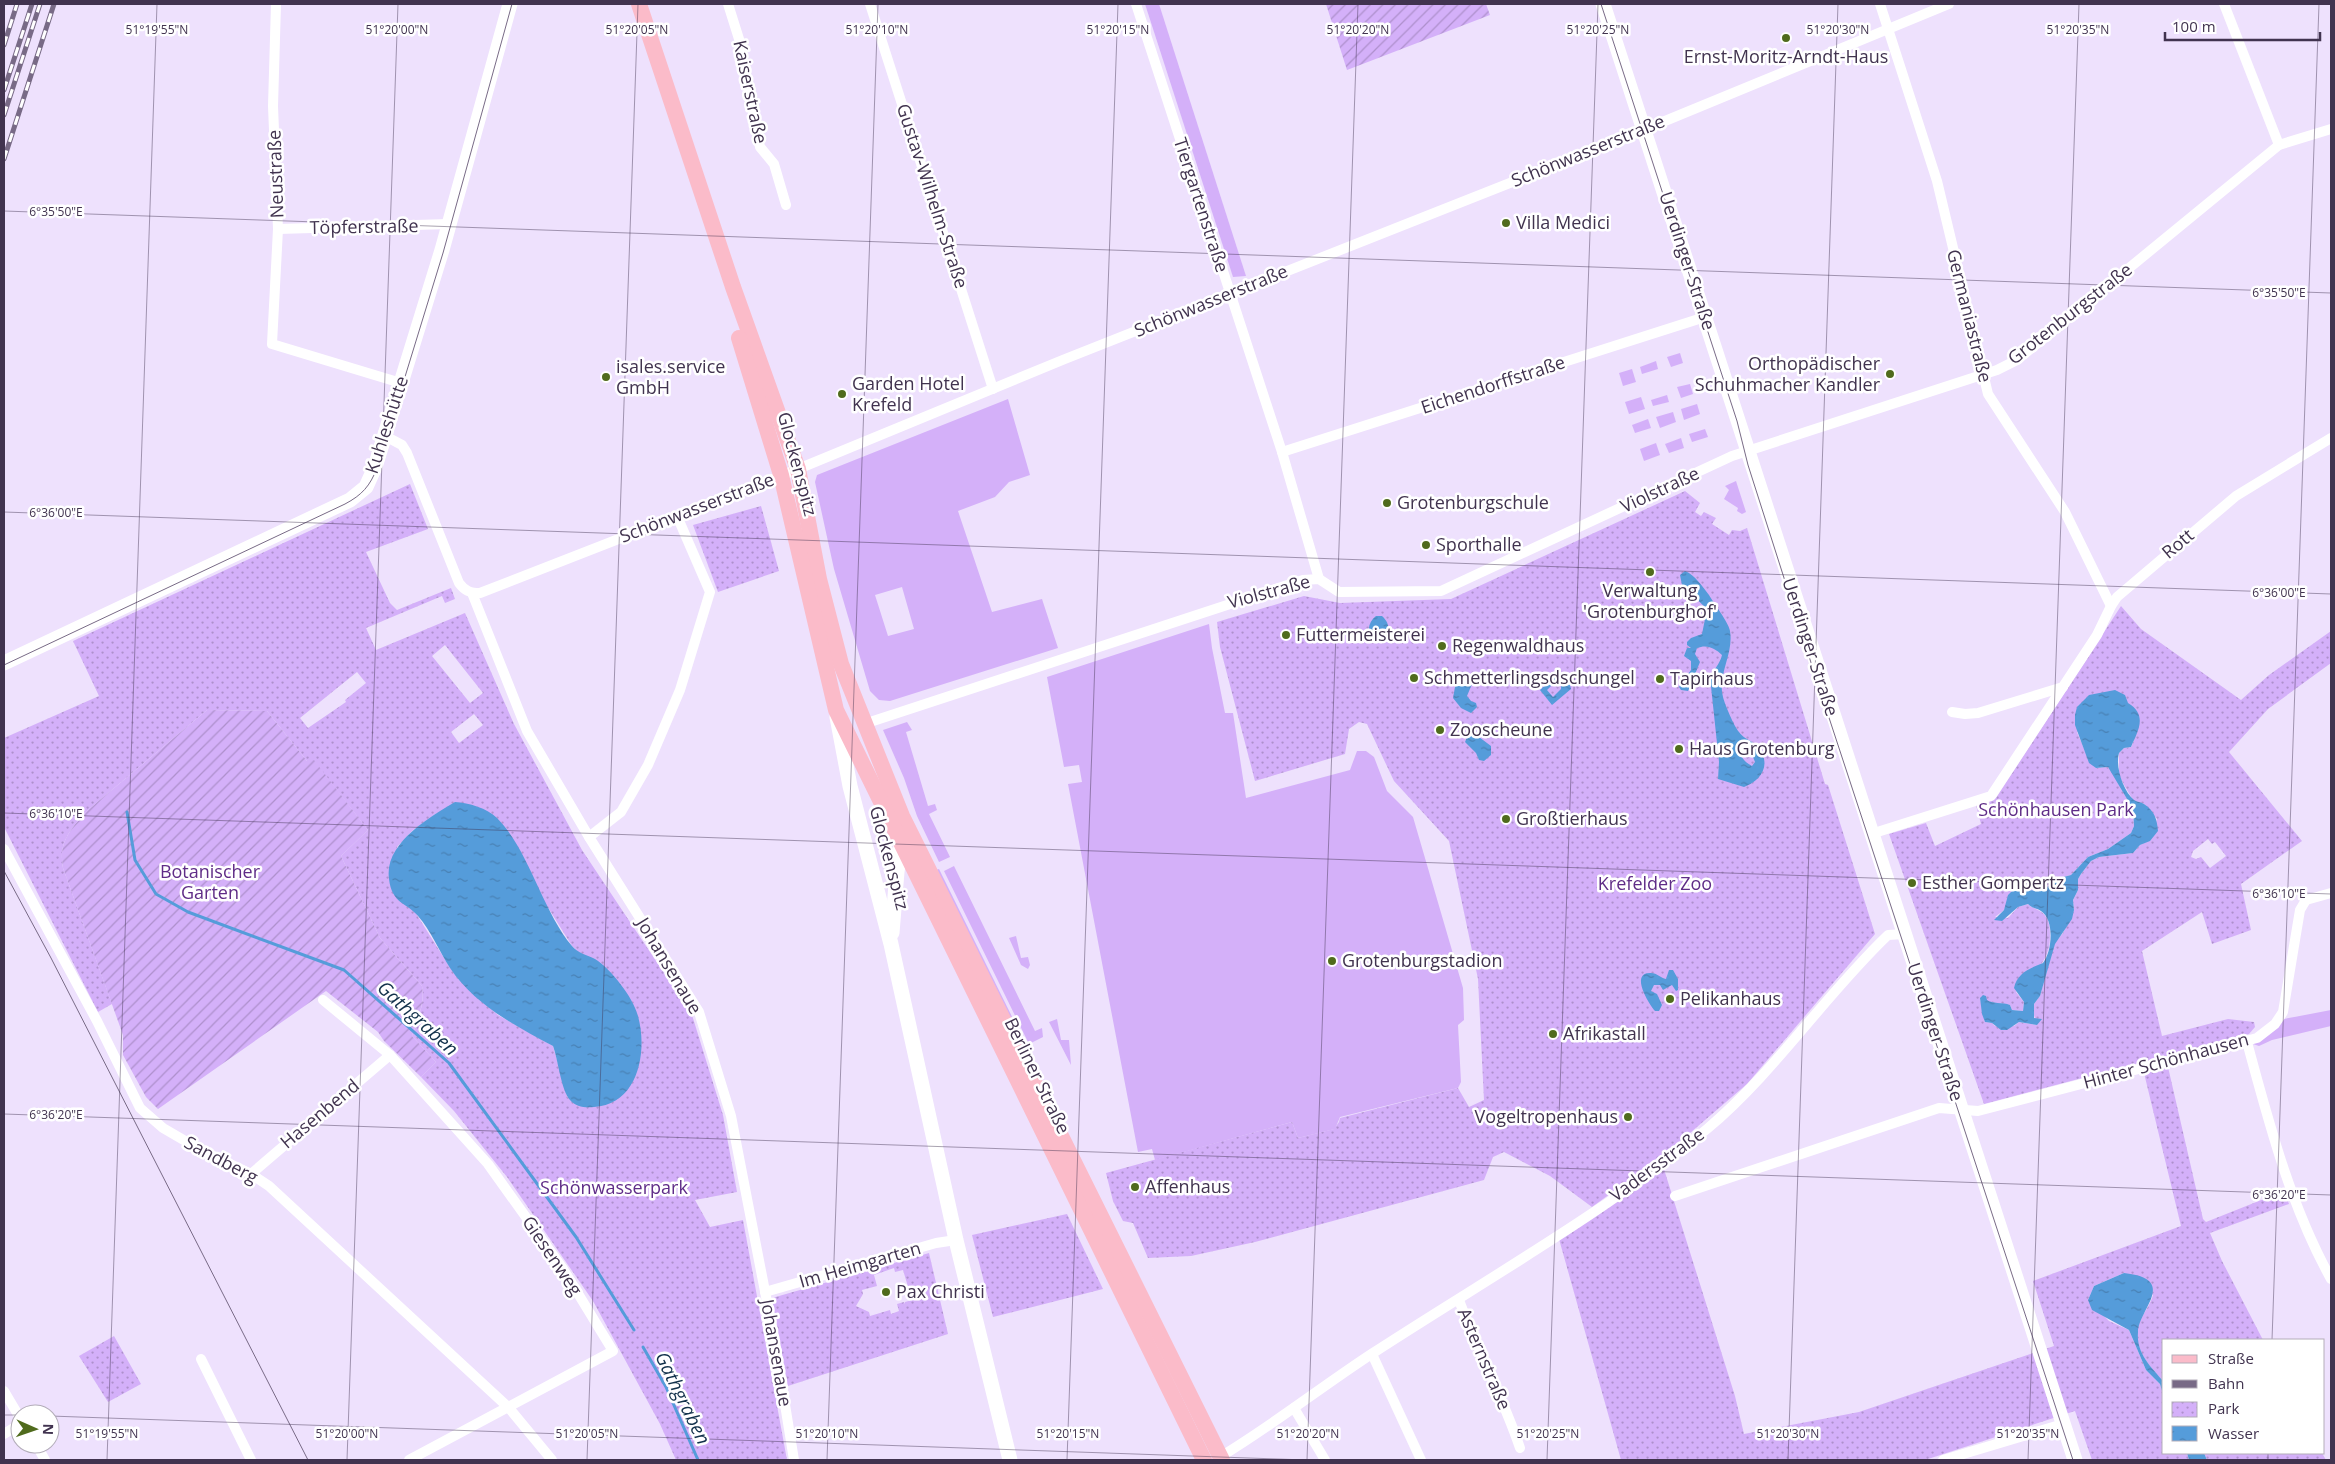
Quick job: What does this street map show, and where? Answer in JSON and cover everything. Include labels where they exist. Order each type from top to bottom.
[{"type":"main road","name":"Kuhleshütte","points":[[4,663],[350,500],[360,493],[370,480],[449,224],[510,4]]},
{"type":"main road","name":"Glockenspitz","points":[[628,4],[736,328],[782,475],[836,710],[850,786],[891,944],[956,1240],[1010,1460]]},
{"type":"main road","name":"Glockenspitz","points":[[639,4],[736,297],[798,470],[819,579],[838,655],[864,724]]},
{"type":"main road","name":"Uerdinger Straße","points":[[1603,4],[2075,1460]]},
{"type":"main road","name":"Berliner Straße","points":[[836,710],[1204,1460]]},
{"type":"main road","name":"Berliner Straße","points":[[864,724],[902,816],[1220,1459]]},
{"type":"main road","name":"Glockenspitz","points":[[891,944],[897,872],[902,844],[902,816]]},
{"type":"street","name":"Neustraße","points":[[276,4],[273,106],[278,229],[272,344],[401,383]]},
{"type":"street","name":"Kaiserstraße","points":[[728,4],[739,40],[760,148],[774,164],[786,205]]},
{"type":"street","name":"Gustav-Wilhelm-Straße","points":[[870,4],[993,389]]},
{"type":"street","name":"Tiergartenstraße","points":[[1136,4],[1282,452],[1319,579]]},
{"type":"street","name":"Germaniastraße","points":[[1880,4],[1937,181],[1982,376],[1990,399],[2065,512],[2111,606]]},
{"type":"street","name":"Schönwasserstraße","points":[[472,593],[480,593],[798,470],[993,389],[1644,130],[1949,4]]},
{"type":"street","points":[[2224,4],[2279,145]]},
{"type":"street","name":"Grotenburgstraße","points":[[1748,451],[1982,376],[2017,360],[2279,145],[2331,129]]},
{"type":"street","name":"Töpferstraße","points":[[278,229],[449,224]]},
{"type":"street","name":"Eichendorffstraße","points":[[1282,452],[1705,317]]},
{"type":"street","points":[[385,436],[402,445],[407,453],[459,583],[464,590],[472,593]]},
{"type":"street","name":"Rott","points":[[1871,834],[1991,796],[2097,636],[2111,606],[2134,581],[2224,505],[2269,475],[2331,438]]},
{"type":"street","name":"Violstraße","points":[[864,724],[1218,606],[1304,580],[1319,579],[1339,592],[1441,591],[1692,474],[1748,451]]},
{"type":"street","points":[[589,837],[621,812],[648,765],[680,690],[710,592],[677,516]]},
{"type":"street","name":"Johansenaue","points":[[472,593],[527,731],[589,837],[699,1012],[731,1116],[765,1292],[794,1460]]},
{"type":"street","points":[[1952,712],[1978,713],[2064,687]]},
{"type":"street","name":"Sandberg","points":[[4,849],[97,1020],[140,1108],[163,1128],[199,1149],[251,1174],[269,1186],[509,1408],[552,1460]]},
{"type":"street","name":"Hinter Schönhausen","points":[[1961,1110],[1978,1111],[2247,1042],[2275,1024],[2283,1012],[2300,910],[2306,900],[2331,894]]},
{"type":"street","name":"Vadersstraße","points":[[1220,1459],[1372,1354],[1560,1236],[1708,1128],[1748,1091],[1857,964],[1888,935],[1904,934]]},
{"type":"street","name":"Giesenweg","points":[[323,1000],[390,1055],[488,1164],[563,1269],[613,1351],[409,1460]]},
{"type":"street","points":[[2247,1042],[2266,1114],[2292,1194],[2331,1279]]},
{"type":"street","name":"Hasenbend","points":[[251,1174],[390,1055]]},
{"type":"street","name":"Vadersstraße","points":[[1675,1196],[1939,1108],[1961,1110]]},
{"type":"street","name":"Im Heimgarten","points":[[765,1292],[936,1242],[956,1240]]},
{"type":"street","name":"Asternstraße","points":[[1459,1300],[1474,1341],[1508,1412],[1520,1448]]},
{"type":"street","points":[[1372,1354],[1421,1460]]},
{"type":"street","points":[[201,1359],[251,1460]]},
{"type":"street","points":[[4,1391],[12,1404]]},
{"type":"street","points":[[1294,1408],[1325,1460]]},
{"type":"street","points":[[1943,1460],[2063,1424]]},
{"type":"green space","points":[[1145,4],[1159,4],[1246,276],[1233,277]]},
{"type":"green space","points":[[1326,4],[1486,4],[1490,15],[1347,70]]},
{"type":"green space","points":[[1680,353],[1683,363],[1671,367],[1667,357]]},
{"type":"green space","points":[[1656,361],[1658,369],[1642,374],[1640,367]]},
{"type":"green space","points":[[1632,369],[1636,382],[1623,386],[1619,373]]},
{"type":"green space","points":[[1690,384],[1693,394],[1681,398],[1677,387]]},
{"type":"green space","points":[[1667,395],[1669,402],[1653,406],[1651,400]]},
{"type":"green space","points":[[1641,397],[1645,409],[1629,414],[1625,402]]},
{"type":"green space","points":[[1008,399],[1030,475],[1009,482],[995,497],[958,511],[992,612],[1042,599],[1058,648],[890,701],[879,700],[870,691],[834,569],[815,482],[817,475]],"holes":[[[902,587],[914,629],[888,636],[875,595]]]},
{"type":"green space","points":[[1697,404],[1700,414],[1684,420],[1681,409]]},
{"type":"green space","points":[[1673,412],[1676,422],[1660,428],[1656,417]]},
{"type":"green space","points":[[1648,419],[1651,428],[1635,433],[1632,425]]},
{"type":"green space","points":[[1705,429],[1708,437],[1692,442],[1689,434]]},
{"type":"green space","points":[[1681,438],[1684,448],[1669,453],[1665,444]]},
{"type":"green space","points":[[1656,443],[1660,455],[1644,461],[1640,449]]},
{"type":"green space","points":[[1736,481],[1746,512],[1742,514],[1737,511],[1738,508],[1724,499],[1729,490],[1725,486]]},
{"type":"green space","name":"Schönwasserpark","points":[[410,484],[428,529],[366,552],[390,603],[397,610],[451,588],[455,599],[445,603],[442,596],[366,628],[376,650],[465,613],[514,724],[582,850],[692,1015],[723,1115],[737,1192],[695,1200],[710,1227],[743,1220],[787,1460],[676,1460],[660,1424],[593,1301],[507,1177],[454,1111],[421,1077],[436,1062],[412,1036],[422,1005],[422,986],[380,938],[341,856],[368,830],[314,761],[307,761],[267,711],[207,710],[88,810],[67,836],[62,850],[63,868],[112,1004],[98,1012],[4,827],[4,738],[99,696],[73,641]],"holes":[[[445,645],[483,693],[470,703],[432,656]],[[357,672],[366,683],[345,700],[346,702],[308,728],[300,718]],[[474,714],[483,725],[459,743],[451,732]],[[437,813],[547,906],[572,946],[578,952],[595,960],[568,1098],[553,1046],[498,1015],[466,987],[451,969],[417,915],[397,847],[412,831]]]},
{"type":"green space","name":"Krefelder Zoo","points":[[1685,491],[1700,503],[1695,512],[1701,516],[1704,512],[1716,518],[1712,524],[1729,535],[1732,530],[1740,531],[1747,528],[1825,784],[1828,785],[1875,934],[1747,1084],[1669,1151],[1592,1207],[1550,1176],[1504,1152],[1493,1157],[1484,1180],[1255,1242],[1191,1256],[1148,1258],[1133,1223],[1123,1221],[1113,1201],[1106,1173],[1292,1122],[1298,1138],[1334,1129],[1340,1118],[1458,1088],[1469,1107],[1484,1100],[1478,979],[1449,841],[1394,781],[1367,724],[1359,722],[1349,729],[1345,754],[1255,781],[1220,647],[1217,622],[1304,596],[1340,603],[1451,599]]},
{"type":"green space","points":[[761,506],[779,571],[718,592],[693,525]]},
{"type":"green space","name":"Schönhausen Park","points":[[2121,606],[2141,629],[2241,700],[2269,675],[2331,631],[2331,663],[2268,709],[2229,752],[2302,841],[2241,884],[2251,930],[2212,944],[2202,912],[2142,951],[2162,1036],[2228,1019],[2254,1022],[2255,1027],[2249,1034],[1984,1104],[1889,834],[1926,823],[1935,846],[1981,824],[1976,805],[1996,798]],"holes":[[[2077,732],[2134,740],[2131,747],[2124,748],[2119,753],[2119,775],[2133,800],[2144,804],[2157,819],[2150,840],[2140,845],[2133,853],[2099,857],[2091,861],[2078,879],[2078,890],[2073,900],[2074,910],[2063,933],[2054,944],[2040,996],[2034,1004],[2033,1012],[2037,1025],[2019,1022],[2014,1026],[1995,1026],[1992,1023],[1985,1022],[1980,998],[1990,1002],[2010,1005],[2012,1010],[2023,1011],[2024,1002],[2016,992],[2039,968],[2049,946],[2050,929],[2047,919],[2042,913],[2028,904],[2018,907],[2008,918],[1995,917],[2004,910],[2014,889],[2043,891],[2056,879],[2071,875],[2088,857],[2108,849],[2131,833],[2134,826],[2133,809],[2112,772],[2108,767],[2096,768],[2085,751]],[[2208,839],[2212,844],[2215,842],[2226,856],[2210,868],[2201,857],[2196,859],[2191,857],[2193,851]]]},
{"type":"green space","points":[[1209,624],[1225,713],[1233,713],[1246,798],[1350,770],[1357,751],[1366,751],[1374,757],[1387,791],[1413,817],[1463,988],[1464,1020],[1458,1025],[1461,1082],[1458,1088],[1340,1117],[1335,1129],[1298,1138],[1292,1122],[1155,1160],[1152,1149],[1138,1152],[1068,784],[1082,782],[1079,765],[1064,767],[1047,677]]},
{"type":"green space","name":"Botanischer Garten","points":[[207,710],[267,711],[307,761],[314,760],[368,830],[341,856],[380,938],[422,986],[422,1005],[412,1036],[436,1062],[421,1077],[384,1041],[378,1032],[326,991],[158,1109],[146,1097],[123,1055],[123,1035],[63,868],[62,850],[67,836],[88,810]]},
{"type":"green space","points":[[907,722],[912,730],[906,732],[928,806],[935,804],[937,810],[929,814],[950,857],[939,862],[917,816],[904,778],[883,730]]},
{"type":"green space","points":[[954,866],[1035,1031],[1042,1028],[1043,1037],[1029,1044],[944,871]]},
{"type":"green space","points":[[939,869],[1026,1045],[1022,1044],[936,870]]},
{"type":"green space","points":[[1016,936],[1021,958],[1028,957],[1030,965],[1028,969],[1021,965],[1009,938]]},
{"type":"green space","points":[[2331,1010],[2331,1026],[2272,1040],[2259,1046],[2253,1044],[2284,1019]]},
{"type":"green space","points":[[1057,1019],[1061,1040],[1069,1040],[1071,1065],[1049,1022]]},
{"type":"green space","points":[[2168,1067],[2203,1219],[2206,1222],[2284,1191],[2289,1204],[2210,1233],[2222,1261],[2262,1339],[2162,1339],[2162,1380],[2143,1355],[2137,1339],[2139,1323],[2153,1295],[2124,1273],[2094,1286],[2088,1300],[2109,1321],[2129,1330],[2146,1370],[2160,1384],[2162,1391],[2162,1454],[2187,1454],[2189,1460],[2092,1460],[2075,1411],[1925,1460],[1621,1460],[1559,1239],[1663,1166],[1735,1396],[1744,1434],[1859,1412],[2054,1346],[2033,1281],[2181,1226],[2144,1073]]},
{"type":"green space","points":[[1067,1214],[1103,1289],[993,1317],[972,1235]]},
{"type":"green space","points":[[929,1253],[948,1334],[788,1386],[772,1298]],"holes":[[[894,1268],[895,1272],[903,1270],[912,1300],[905,1302],[905,1304],[904,1302],[897,1304],[899,1311],[891,1314],[890,1310],[870,1316],[869,1312],[856,1306],[863,1294],[862,1290],[877,1286],[874,1275]]]},
{"type":"green space","points":[[114,1336],[141,1384],[108,1402],[79,1356]]},
{"type":"green space","points":[[2204,1454],[2323,1454],[2326,1460],[2207,1460]]},
{"type":"water","points":[[1685,571],[1698,581],[1729,627],[1731,640],[1722,681],[1723,697],[1737,729],[1756,745],[1764,759],[1764,768],[1760,776],[1753,783],[1744,787],[1718,779],[1719,762],[1710,677],[1722,655],[1711,647],[1697,648],[1695,654],[1700,662],[1688,691],[1681,690],[1679,687],[1691,670],[1691,661],[1684,656],[1687,648],[1691,648],[1687,645],[1687,642],[1691,638],[1702,634],[1705,619],[1710,612],[1682,585],[1680,575]],"holes":[[[1746,747],[1751,752],[1755,762],[1752,766],[1743,759],[1738,748]]]},
{"type":"water","points":[[1376,616],[1382,616],[1385,619],[1389,630],[1387,637],[1381,643],[1375,643],[1369,633],[1369,626]]},
{"type":"water","points":[[1557,674],[1569,681],[1571,689],[1552,705],[1540,690]],"holes":[[[1556,681],[1561,684],[1561,689],[1553,697],[1547,690]]]},
{"type":"water","points":[[1461,680],[1470,681],[1472,684],[1467,696],[1476,703],[1477,707],[1471,713],[1461,708],[1453,698],[1455,687]]},
{"type":"water","points":[[2115,690],[2125,695],[2128,703],[2138,713],[2140,718],[2140,724],[2131,747],[2124,748],[2119,753],[2118,765],[2123,785],[2134,800],[2144,804],[2153,813],[2158,831],[2150,841],[2140,845],[2133,853],[2099,857],[2091,861],[2078,879],[2078,890],[2073,900],[2074,910],[2072,919],[2055,944],[2040,996],[2034,1004],[2034,1018],[2042,1019],[2037,1025],[2019,1022],[2007,1030],[2001,1030],[1992,1023],[1985,1022],[1980,998],[1983,995],[1989,1001],[2007,1004],[2010,1005],[2012,1010],[2023,1011],[2024,1002],[2014,988],[2021,975],[2043,963],[2048,952],[2051,936],[2045,915],[2028,904],[2018,907],[2002,921],[1994,920],[2004,910],[2008,895],[2014,889],[2043,891],[2056,879],[2071,875],[2088,857],[2108,849],[2131,833],[2134,826],[2133,809],[2108,767],[2096,768],[2089,763],[2075,725],[2077,707],[2089,695]]},
{"type":"water","points":[[1475,734],[1491,746],[1491,755],[1484,761],[1479,760],[1476,753],[1465,742],[1468,735]]},
{"type":"water","points":[[455,802],[478,807],[488,811],[497,818],[518,846],[552,915],[572,946],[608,969],[621,984],[631,1000],[638,1016],[641,1030],[640,1060],[630,1087],[621,1097],[609,1104],[587,1107],[578,1106],[572,1102],[564,1089],[553,1046],[496,1013],[471,993],[450,968],[423,922],[413,911],[400,902],[393,893],[389,879],[389,866],[401,843],[422,823]]},
{"type":"water","points":[[1669,970],[1673,970],[1678,979],[1678,990],[1676,991],[1672,985],[1663,990],[1660,985],[1654,985],[1651,991],[1657,994],[1662,1005],[1659,1011],[1655,1011],[1642,989],[1642,978],[1645,974],[1651,973],[1666,979]]},
{"type":"water","points":[[2124,1273],[2140,1276],[2150,1282],[2153,1288],[2152,1296],[2140,1323],[2138,1340],[2145,1359],[2162,1380],[2162,1391],[2160,1384],[2146,1370],[2129,1330],[2092,1310],[2088,1300],[2094,1286]]},
{"type":"water","points":[[2187,1454],[2204,1454],[2207,1460],[2189,1460]]},
{"type":"waterway","name":"Gathgraben","points":[[127,812],[135,860],[156,894],[188,912],[344,970],[449,1063],[576,1237],[634,1330]]},
{"type":"waterway","name":"Gathgraben","points":[[643,1347],[666,1387],[698,1460]]},
{"type":"tram line","points":[[4,665],[345,504],[361,493],[368,485],[377,468],[443,253],[512,4]]},
{"type":"tram line","points":[[1601,4],[1737,421],[1748,465],[1814,672],[2073,1460]]},
{"type":"tram line","points":[[4,871],[51,958],[308,1460]]},
{"type":"railway","points":[[4,45],[17,4]]},
{"type":"railway","points":[[4,90],[32,4]]},
{"type":"railway","points":[[4,115],[40,4]]},
{"type":"railway","points":[[4,159],[54,4]]},
{"type":"place","name":"Ernst-Moritz-Arndt-Haus","points":[[1786,38]]},
{"type":"place","name":"Villa Medici","points":[[1506,223]]},
{"type":"place","name":"Orthopädischer Schuhmacher Kandler","points":[[1890,374]]},
{"type":"place","name":"isales.service GmbH","points":[[606,377]]},
{"type":"place","name":"Garden Hotel Krefeld","points":[[842,394]]},
{"type":"place","name":"Grotenburgschule","points":[[1387,503]]},
{"type":"place","name":"Sporthalle","points":[[1426,545]]},
{"type":"place","name":"Verwaltung 'Grotenburghof'","points":[[1650,572]]},
{"type":"place","name":"Futtermeisterei","points":[[1286,635]]},
{"type":"place","name":"Regenwaldhaus","points":[[1442,646]]},
{"type":"place","name":"Schmetterlingsdschungel","points":[[1414,678]]},
{"type":"place","name":"Tapirhaus","points":[[1660,679]]},
{"type":"place","name":"Zooscheune","points":[[1440,730]]},
{"type":"place","name":"Haus Grotenburg","points":[[1679,749]]},
{"type":"place","name":"Großtierhaus","points":[[1506,819]]},
{"type":"place","name":"Esther Gompertz","points":[[1912,883]]},
{"type":"place","name":"Grotenburgstadion","points":[[1332,961]]},
{"type":"place","name":"Pelikanhaus","points":[[1670,999]]},
{"type":"place","name":"Afrikastall","points":[[1553,1034]]},
{"type":"place","name":"Vogeltropenhaus","points":[[1628,1117]]},
{"type":"place","name":"Affenhaus","points":[[1135,1187]]},
{"type":"place","name":"Pax Christi","points":[[886,1292]]}]
